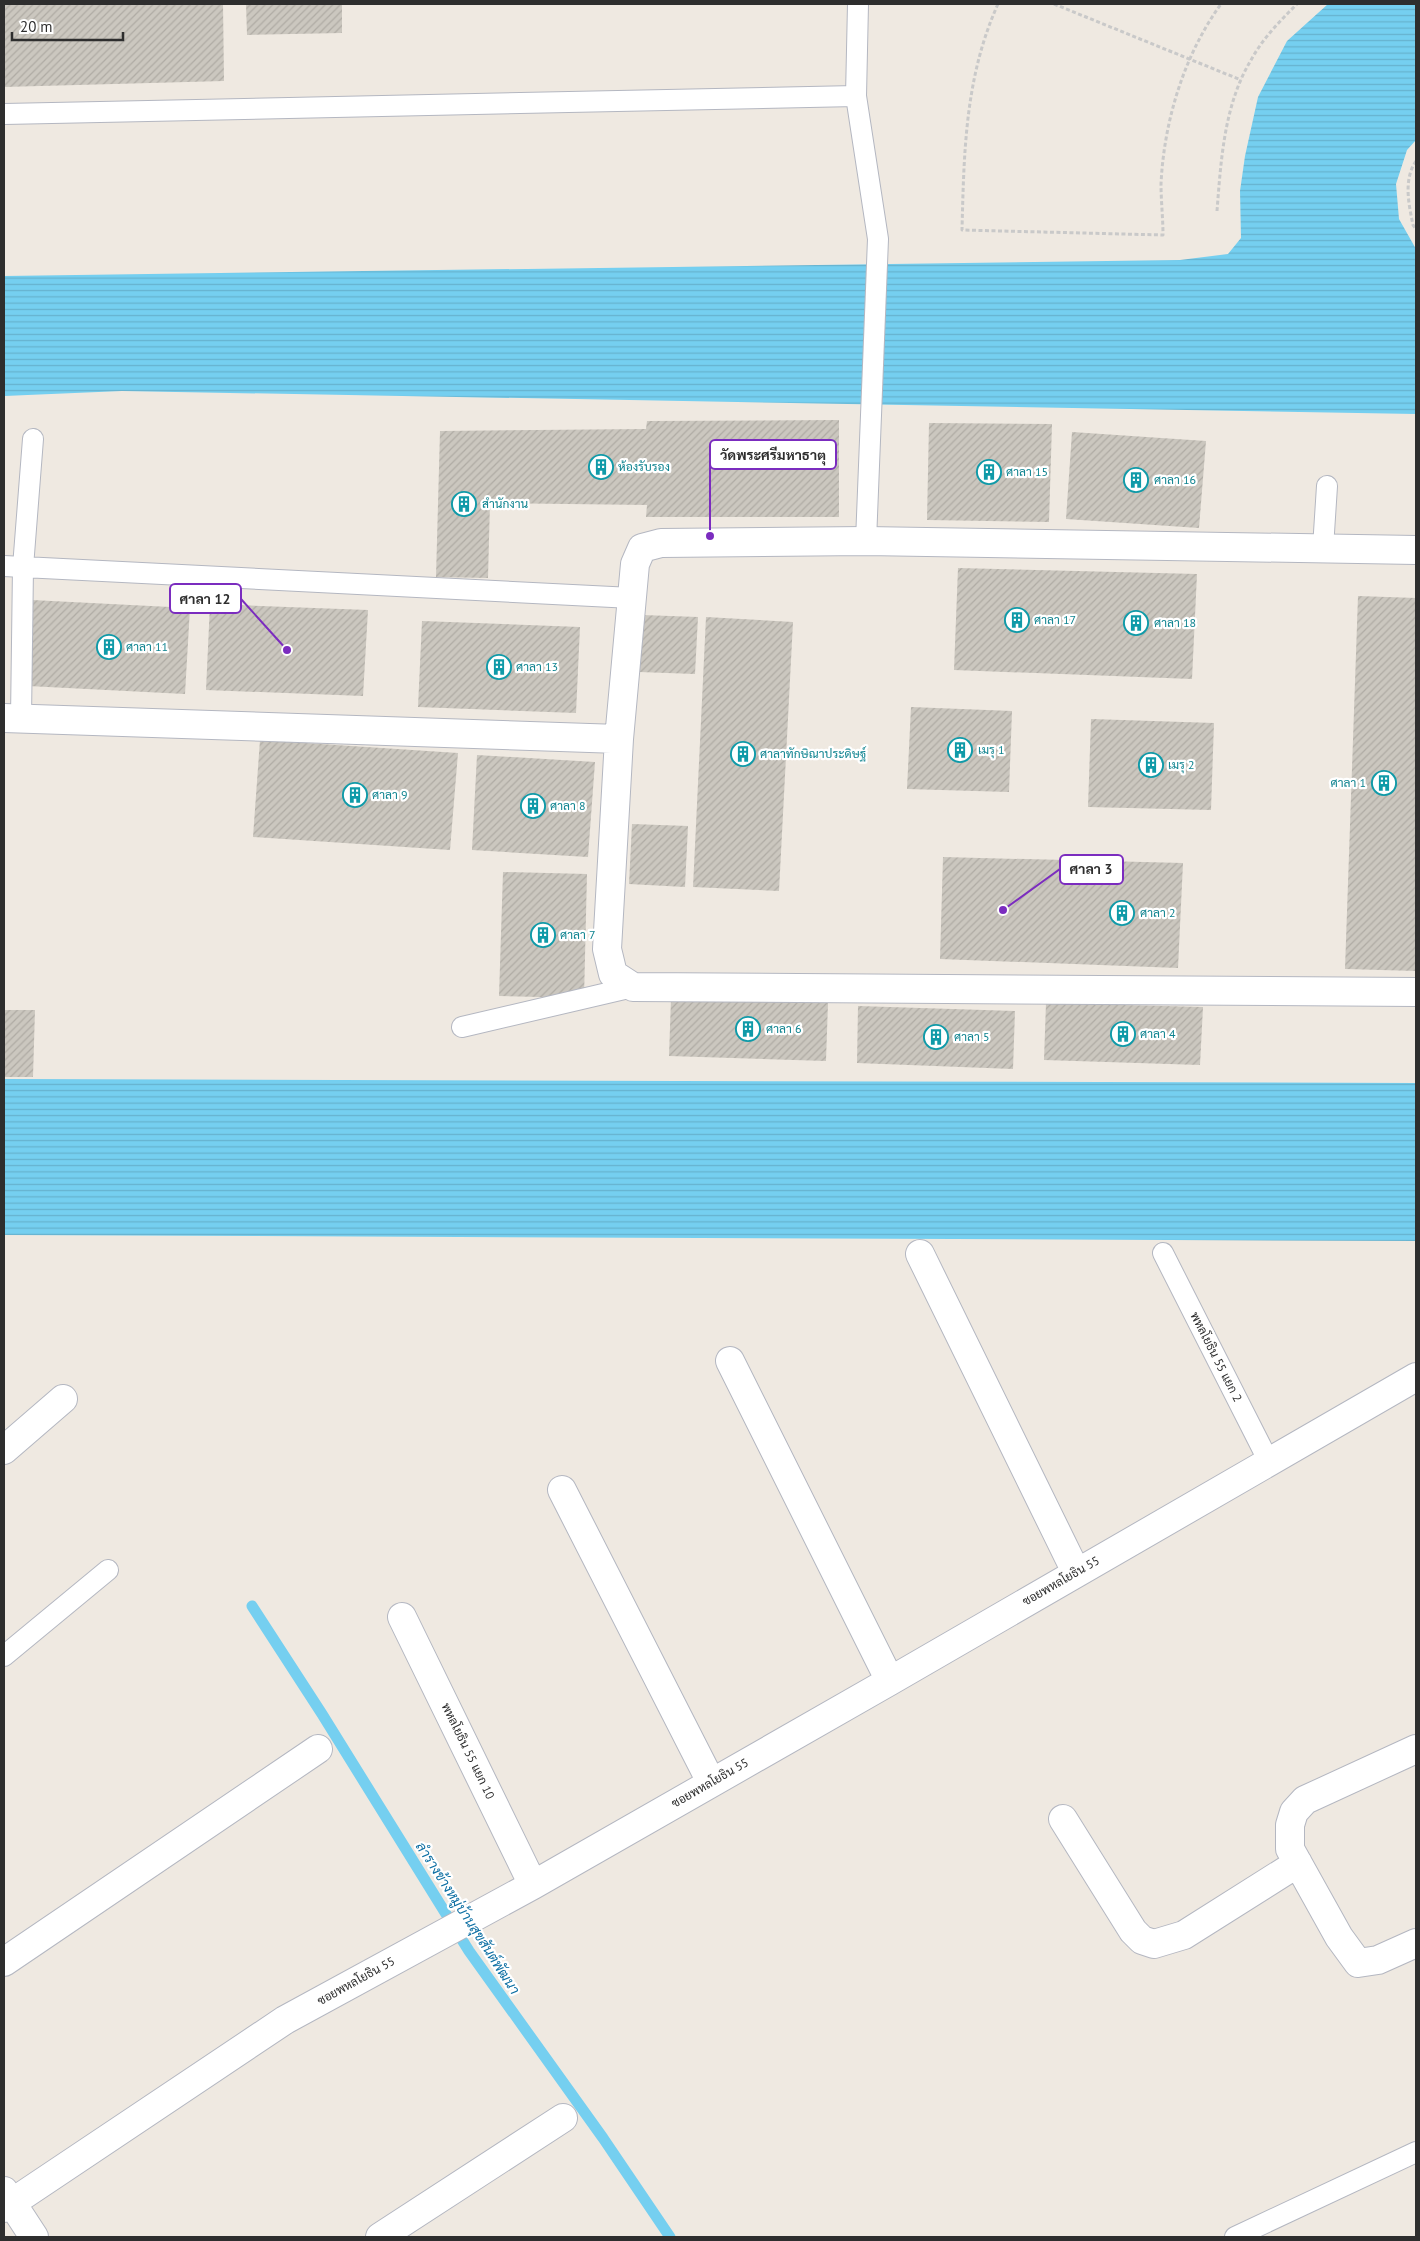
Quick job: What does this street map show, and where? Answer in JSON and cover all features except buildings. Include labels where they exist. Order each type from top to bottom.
[{"type":"street","points":[[1416,550],[866,541],[661,543],[642,548],[635,564],[619,739],[607,949],[613,974],[632,987],[1416,992]]},
{"type":"street","points":[[12,718],[619,739]]},
{"type":"street","points":[[920,1254],[1076,1572]]},
{"type":"street","points":[[730,1361],[890,1681]]},
{"type":"street","name":"ซอยพหลโยธิน 55","points":[[6,2201],[285,2020],[533,1885],[1416,1377]]},
{"type":"street","points":[[4,1450],[63,1399]]},
{"type":"street","points":[[562,1490],[711,1782]]},
{"type":"street","name":"พหลโยธิน 55 แยก 10","points":[[402,1616],[533,1885]]},
{"type":"street","points":[[4,1962],[318,1749]]},
{"type":"street","points":[[1416,1749],[1305,1800],[1294,1812],[1290,1825],[1290,1849],[1339,1937],[1358,1963],[1378,1960],[1416,1943]]},
{"type":"street","points":[[1063,1819],[1133,1931],[1142,1940],[1154,1944],[1184,1934],[1298,1864]]},
{"type":"street","points":[[380,2237],[563,2118]]},
{"type":"street","points":[[6,2201],[34,2237]]},
{"type":"lane","points":[[858,4],[856,96],[878,239],[866,541]]},
{"type":"lane","points":[[4,114],[856,96]]},
{"type":"lane","points":[[12,718],[14,567],[34,439]]},
{"type":"lane","points":[[1323,548],[1327,486]]},
{"type":"lane","points":[[14,567],[632,598]]},
{"type":"lane","points":[[462,1027],[632,987]]},
{"type":"lane","name":"พหลโยธิน 55 แยก 2","points":[[1162,1253],[1269,1462]]},
{"type":"lane","points":[[4,1656],[108,1570]]},
{"type":"lane","points":[[1235,2237],[1416,2152]]},
{"type":"path","points":[[998,4],[990,22],[975,71],[966,116],[962,230],[1163,234],[1161,186],[1165,145],[1176,99],[1190,58],[1211,18],[1221,4]]},
{"type":"path","points":[[1054,4],[1241,80]]},
{"type":"path","points":[[1217,211],[1219,166],[1241,80],[1250,60],[1272,29],[1297,4]]},
{"type":"path","points":[[1416,161],[1413,165],[1407,195],[1413,225],[1416,229]]},
{"type":"water","points":[[1328,4],[1416,4],[1416,140],[1407,150],[1396,184],[1399,219],[1416,249],[1416,414],[122,391],[4,396],[4,276],[1180,260],[1228,254],[1241,238],[1240,191],[1245,156],[1258,97],[1287,41]]},
{"type":"water","points":[[4,1079],[1416,1083],[1416,1241],[4,1235]]},
{"type":"waterway","name":"ลำรางข้างหมู่บ้านสุขสันต์พัฒนา","points":[[252,1606],[322,1714],[469,1951],[603,2138],[670,2237]]},
{"type":"place","name":"ห้องรับรอง","points":[[601,467]]},
{"type":"place","name":"ศาลา 15","points":[[989,472]]},
{"type":"place","name":"ศาลา 16","points":[[1136,480]]},
{"type":"place","name":"สำนักงาน","points":[[464,504]]},
{"type":"place","name":"วัดพระศรีมหาธาตุ","points":[[710,536]]},
{"type":"place","name":"ศาลา 17","points":[[1017,620]]},
{"type":"place","name":"ศาลา 18","points":[[1136,623]]},
{"type":"place","name":"ศาลา 11","points":[[109,647]]},
{"type":"place","name":"ศาลา 12","points":[[287,650]]},
{"type":"place","name":"ศาลา 13","points":[[499,667]]},
{"type":"place","name":"เมรุ 1","points":[[960,750]]},
{"type":"place","name":"ศาลาทักษิณาประดิษฐ์","points":[[743,754]]},
{"type":"place","name":"เมรุ 2","points":[[1151,765]]},
{"type":"place","name":"ศาลา 1","points":[[1384,783]]},
{"type":"place","name":"ศาลา 9","points":[[355,795]]},
{"type":"place","name":"ศาลา 8","points":[[533,806]]},
{"type":"place","name":"ศาลา 3","points":[[1003,910]]},
{"type":"place","name":"ศาลา 2","points":[[1122,913]]},
{"type":"place","name":"ศาลา 7","points":[[543,935]]},
{"type":"place","name":"ศาลา 6","points":[[748,1029]]},
{"type":"place","name":"ศาลา 4","points":[[1123,1034]]},
{"type":"place","name":"ศาลา 5","points":[[936,1037]]}]
